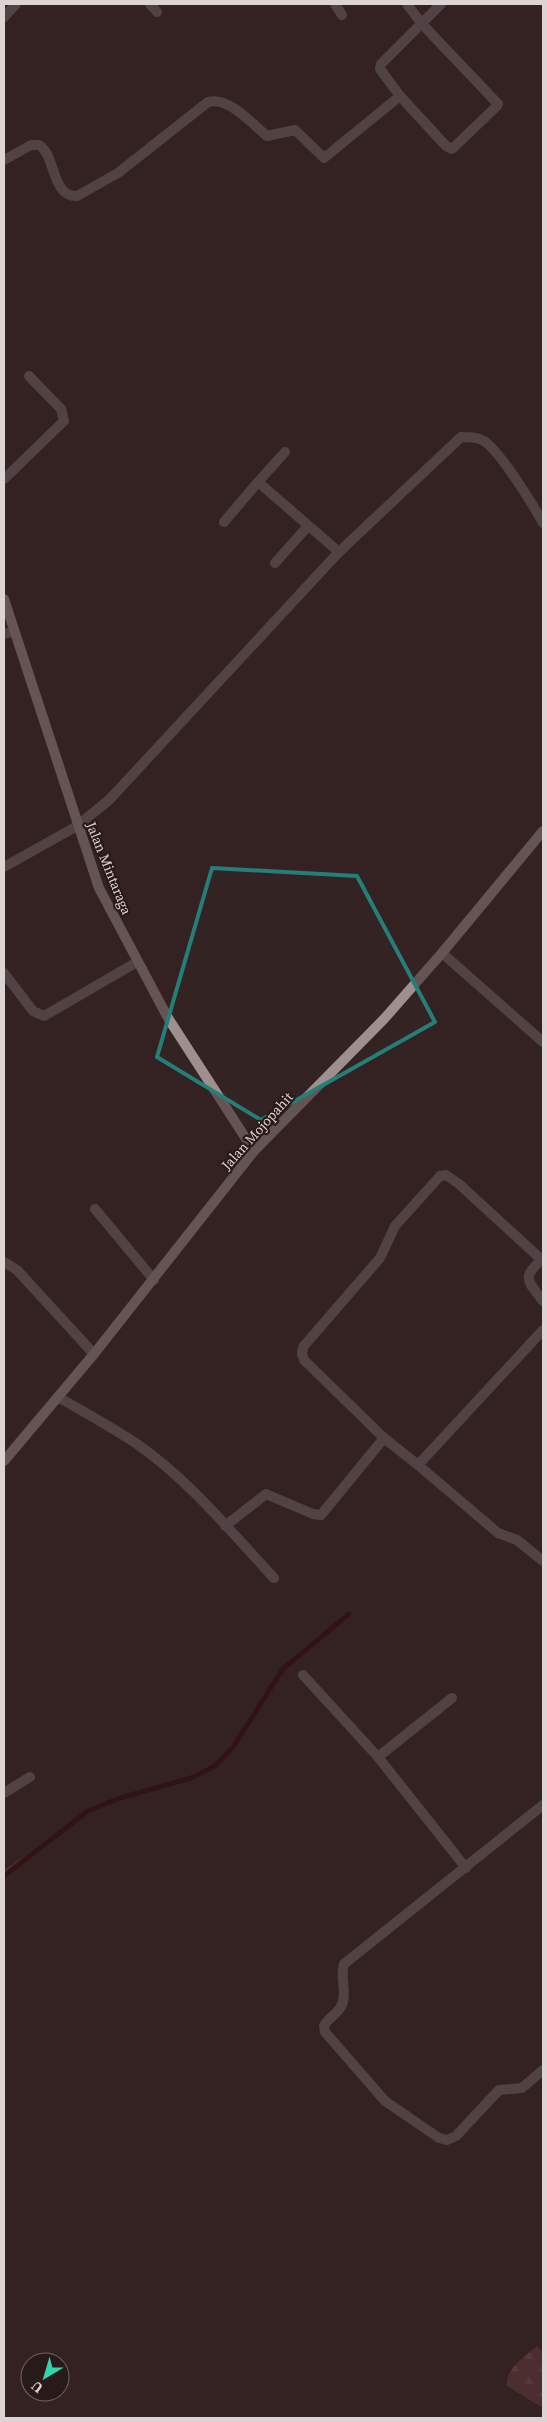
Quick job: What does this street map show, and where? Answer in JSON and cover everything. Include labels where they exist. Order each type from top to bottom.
[{"type":"street","points":[[4,17],[16,4]]},
{"type":"street","points":[[150,4],[157,12]]},
{"type":"street","points":[[335,4],[342,15]]},
{"type":"street","points":[[407,4],[422,24],[498,105],[450,149],[382,74],[381,64],[422,24],[441,4]]},
{"type":"street","points":[[4,160],[31,146],[39,145],[48,152],[62,189],[70,196],[76,196],[118,174],[208,102],[214,100],[228,105],[267,136],[294,130],[324,158],[400,96]]},
{"type":"street","points":[[4,479],[64,421],[61,409],[29,376]]},
{"type":"street","points":[[4,867],[77,826],[122,787],[339,552],[461,437],[476,438],[486,442],[520,486],[543,523]]},
{"type":"street","points":[[224,522],[285,452]]},
{"type":"street","points":[[258,482],[339,552]]},
{"type":"street","points":[[275,563],[308,526]]},
{"type":"street","name":"Jalan Mintaraga","points":[[4,599],[9,633],[99,888],[173,1027],[254,1151]]},
{"type":"street","name":"Jalan Mojopahit","points":[[4,1461],[154,1280],[254,1151],[384,1019],[442,954],[543,831]]},
{"type":"street","points":[[442,954],[541,1036]]},
{"type":"street","points":[[4,973],[33,1011],[44,1016],[137,962]]},
{"type":"street","points":[[543,1301],[529,1282],[528,1277],[530,1270],[542,1259],[459,1184],[446,1175],[437,1178],[395,1226],[380,1258],[304,1347],[302,1354],[304,1360],[384,1438],[498,1533],[517,1540],[543,1561]]},
{"type":"street","points":[[95,1209],[154,1280]]},
{"type":"street","points":[[4,1262],[17,1270],[94,1354]]},
{"type":"street","points":[[418,1465],[543,1330]]},
{"type":"street","points":[[58,1397],[136,1444],[185,1485],[274,1578]]},
{"type":"street","points":[[225,1526],[266,1494],[313,1514],[321,1515],[384,1438]]},
{"type":"street","points":[[303,1676],[378,1757],[466,1868]]},
{"type":"street","points":[[378,1757],[452,1698]]},
{"type":"street","points":[[4,1793],[30,1777]]},
{"type":"street","points":[[543,1805],[344,1964],[341,1971],[343,1999],[341,2008],[324,2026],[325,2032],[385,2101],[439,2138],[447,2140],[456,2136],[499,2090],[522,2088],[543,2070]]},
{"type":"highlighted area","points":[[212,868],[357,876],[435,1022],[261,1120],[157,1057]]},
{"type":"green space","points":[[58,1835],[4,1879],[4,1870]]},
{"type":"green space","points":[[537,2346],[543,2352],[543,2408],[507,2386],[507,2380],[512,2369]]},
{"type":"waterway","points":[[4,1876],[88,1811],[120,1798],[191,1778],[215,1766],[233,1747],[283,1669],[349,1614]]}]
